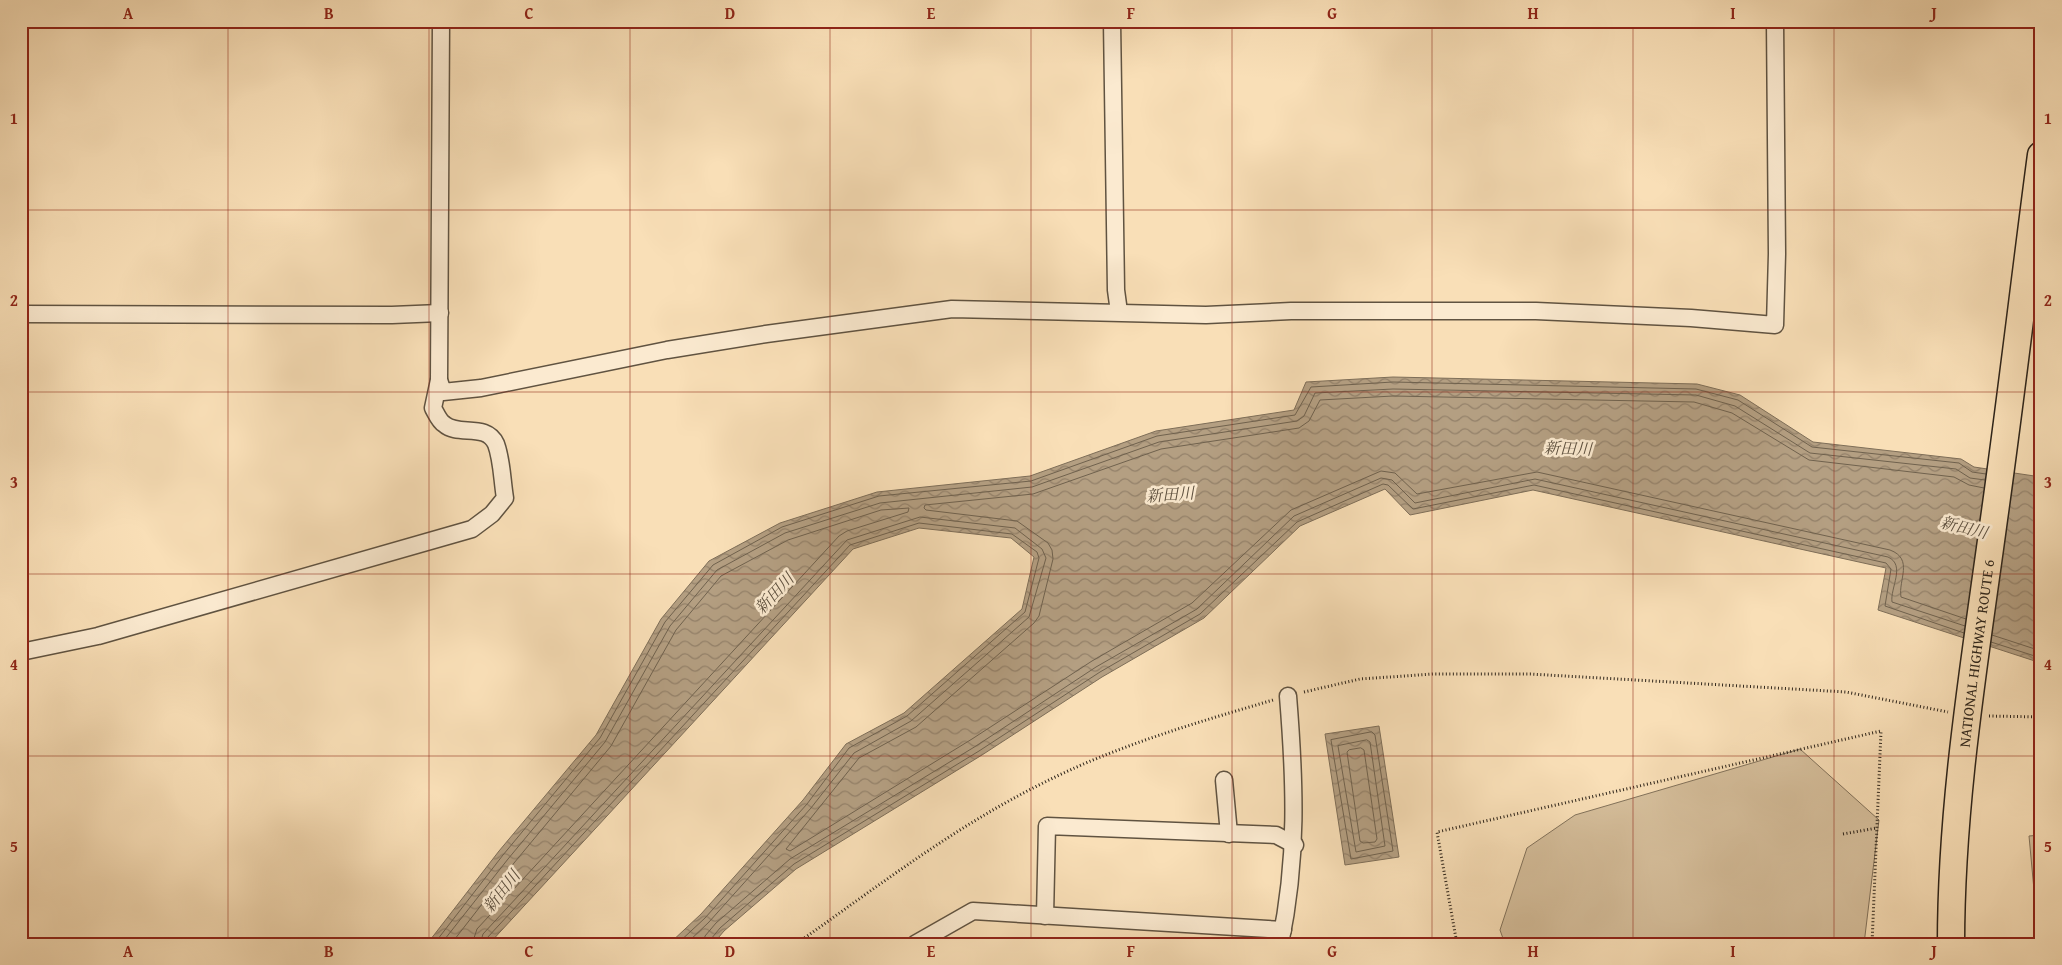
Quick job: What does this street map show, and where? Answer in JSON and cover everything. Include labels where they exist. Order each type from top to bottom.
[{"type":"highway","name":"NATIONAL HIGHWAY ROUTE 6","points":[[1951,944],[1956,817],[1967,716],[2015,373],[2041,155]]},
{"type":"street","points":[[21,652],[98,636],[472,529],[492,514],[505,498],[495,442],[487,434],[472,429],[454,430],[443,424],[434,408],[439,380],[440,21]]},
{"type":"street","points":[[1112,21],[1116,290],[1119,312]]},
{"type":"street","points":[[439,380],[443,392],[481,388],[666,350],[766,334],[952,309],[1206,315],[1291,311],[1536,311],[1691,318],[1775,325],[1777,254],[1775,21]]},
{"type":"street","points":[[21,314],[392,315],[440,313]]},
{"type":"street","points":[[915,944],[946,936],[974,911],[1282,937],[1294,845],[1294,775],[1288,696]]},
{"type":"street","points":[[1224,780],[1229,834]]},
{"type":"street","points":[[1045,916],[1047,826],[1276,835],[1294,845]]},
{"type":"path","points":[[796,944],[888,877],[949,836],[1041,784],[1133,744],[1288,696],[1360,679],[1433,674],[1530,674],[1846,692],[1967,716],[2041,717]]},
{"type":"path","points":[[1457,944],[1437,832],[1881,731],[1872,944]]},
{"type":"path","points":[[1843,834],[1877,828]]},
{"type":"shaded area","points":[[1800,749],[1879,820],[1864,944],[1505,944],[1500,930],[1527,848],[1575,815]]},
{"type":"shaded area","points":[[2041,835],[2041,944],[2039,944],[2029,836]]},
{"type":"water","name":"新田川","points":[[1393,377],[1697,384],[1740,395],[1813,442],[1961,459],[1974,467],[2041,477],[2041,663],[1878,610],[1886,568],[1533,490],[1410,515],[1385,489],[1300,526],[1204,618],[1102,677],[982,755],[796,869],[724,931],[713,944],[669,944],[701,914],[803,800],[846,744],[904,713],[1022,609],[1034,557],[1011,538],[919,528],[853,549],[489,944],[427,944],[499,851],[596,735],[661,619],[709,561],[780,523],[877,492],[1030,476],[1156,431],[1294,410],[1306,382]]},
{"type":"water","points":[[1379,726],[1399,857],[1345,865],[1325,734]]}]
